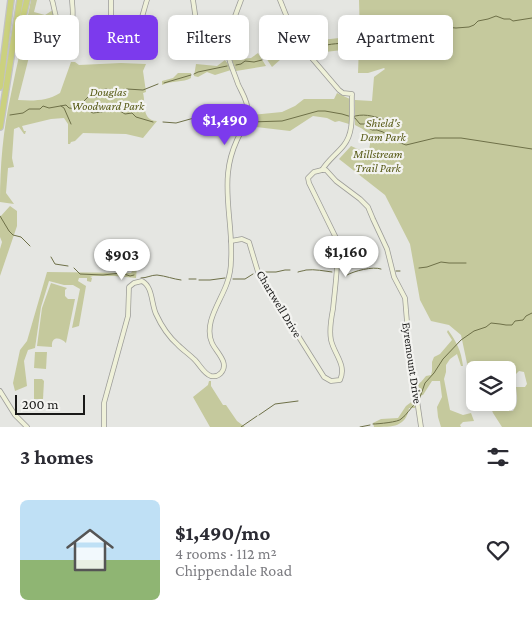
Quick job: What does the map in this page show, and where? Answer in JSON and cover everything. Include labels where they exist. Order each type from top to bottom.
[{"type":"highway","points":[[7,0],[7,35]]},
{"type":"highway","points":[[0,78],[12,0]]},
{"type":"highway","points":[[3,87],[20,0]]},
{"type":"highway","points":[[3,87],[27,0]]},
{"type":"highway","points":[[0,127],[3,65]]},
{"type":"street","points":[[52,0],[57,20],[60,24],[64,25],[72,20],[72,0]]},
{"type":"street","points":[[111,0],[111,41],[114,46],[120,49],[127,48],[132,41],[147,0]]},
{"type":"street","points":[[193,0],[195,15]]},
{"type":"street","points":[[236,15],[242,0]]},
{"type":"street","points":[[280,0],[298,42],[339,90],[343,93],[352,94],[349,136],[343,146],[322,170]]},
{"type":"street","points":[[104,427],[104,403],[127,321],[129,287],[134,283],[142,281],[146,283],[155,312],[170,336],[207,374],[216,376],[220,375],[224,370],[224,362],[211,341],[209,330],[230,274],[231,241],[227,186],[228,174],[232,152],[245,124],[248,110],[248,105],[230,60]]},
{"type":"street","name":"Chartwell Drive","points":[[231,241],[242,239],[250,242],[258,272],[324,377],[330,381],[340,380],[343,370],[331,340],[330,329],[336,277],[337,240],[308,178],[314,172],[322,170]]},
{"type":"street","name":"Eyremount Drive","points":[[322,170],[326,170],[336,182],[368,207],[387,249],[394,277],[405,298],[409,346],[421,427]]},
{"type":"street","points":[[0,391],[16,415],[27,427]]},
{"type":"green space","name":"Douglas Woodward Park","points":[[31,0],[37,0],[34,12],[45,15],[28,15]]},
{"type":"green space","points":[[359,0],[532,0],[532,427],[502,427],[492,411],[516,411],[516,387],[525,387],[527,384],[524,372],[519,371],[516,374],[516,361],[467,361],[461,335],[449,325],[431,321],[420,300],[410,244],[385,195],[339,159],[351,146],[360,150],[369,149],[370,140],[368,134],[355,125],[355,100],[372,101],[374,77],[385,69],[358,73],[358,60],[453,60],[453,15],[359,15]]},
{"type":"green space","name":"Douglas Woodward Park","points":[[53,10],[54,15],[45,15]]},
{"type":"green space","points":[[338,38],[338,50],[328,52],[328,39]]},
{"type":"green space","points":[[258,53],[259,60],[262,60],[266,66],[236,71],[232,60],[249,60]]},
{"type":"green space","name":"Douglas Woodward Park","points":[[18,60],[28,60],[18,100],[40,100],[60,93],[71,62],[79,65],[146,64],[143,71],[146,92],[143,93],[145,111],[148,118],[157,121],[143,138],[126,134],[83,133],[75,141],[68,144],[68,124],[64,118],[22,126],[24,131],[26,131],[25,134],[19,127],[14,129],[12,158],[14,167],[8,168],[6,193],[14,204],[0,202],[4,134]]},
{"type":"green space","points":[[225,60],[231,70],[215,75],[207,72],[198,77],[194,76],[196,64],[217,66]]},
{"type":"green space","points":[[267,60],[280,60],[272,67]]},
{"type":"green space","points":[[178,73],[191,73],[191,78],[162,85],[162,81],[173,78]]},
{"type":"green space","points":[[337,93],[350,99],[349,124],[313,116],[290,131],[248,126],[250,115],[282,112],[304,99],[334,99]]},
{"type":"green space","points":[[220,106],[231,117],[245,116],[241,127],[226,125],[216,129],[206,122],[199,121],[198,116],[207,115]]},
{"type":"green space","points":[[10,206],[17,211],[17,226],[0,276],[0,249],[2,242],[0,237],[0,217]]},
{"type":"green space","points":[[135,266],[137,267],[136,278],[93,276],[90,277],[92,278],[91,282],[87,281],[87,278],[79,278],[78,281],[86,286],[79,326],[72,328],[80,289],[73,285],[49,281],[41,307],[35,348],[28,350],[24,361],[27,386],[15,391],[13,383],[20,350],[27,341],[47,272],[131,273]]},
{"type":"green space","points":[[51,283],[67,288],[65,296],[68,299],[75,299],[66,343],[54,339],[52,347],[37,346],[42,308]]},
{"type":"green space","points":[[448,330],[458,347],[463,366],[461,366],[457,354],[446,365],[444,379],[450,410],[463,415],[471,413],[474,421],[463,422],[460,425],[461,427],[441,427],[437,407],[442,397],[440,381],[432,381],[423,395],[418,396],[418,384],[426,376],[431,375],[434,357],[440,354],[452,340],[447,332]]},
{"type":"green space","points":[[35,352],[47,352],[46,369],[34,368]]},
{"type":"green space","points":[[34,379],[42,379],[44,381],[43,399],[34,399]]},
{"type":"green space","points":[[209,381],[211,381],[211,386],[223,405],[226,405],[237,421],[245,427],[210,427],[193,397],[208,385]]},
{"type":"green space","points":[[414,400],[415,408],[409,408],[405,419],[398,425],[374,427],[373,423],[381,419],[398,418],[406,406]]},
{"type":"waterway","points":[[453,28],[469,27],[478,21],[496,16],[513,21],[532,18]]},
{"type":"waterway","points":[[328,45],[338,44]]},
{"type":"waterway","points":[[236,65],[245,61],[254,62],[262,60]]},
{"type":"waterway","points":[[194,74],[227,66]]},
{"type":"waterway","points":[[164,83],[191,75]]},
{"type":"waterway","points":[[81,109],[83,102],[88,97],[97,97],[105,89],[121,91],[127,89],[143,90],[158,84]]},
{"type":"waterway","points":[[10,115],[23,113],[29,109],[40,109],[43,106],[49,108],[66,105],[69,108],[87,110],[93,113],[117,110],[125,114],[132,113],[136,117],[153,122]]},
{"type":"waterway","points":[[61,106],[64,108],[71,124]]},
{"type":"waterway","points":[[250,122],[282,121],[318,111],[325,111],[355,118],[360,124],[365,124],[372,130],[383,132],[406,145],[435,138],[461,138],[532,149]]},
{"type":"waterway","points":[[352,117],[364,115],[383,119]]},
{"type":"waterway","points":[[199,117],[223,116],[243,122]]},
{"type":"waterway","points":[[163,122],[176,123],[194,118]]},
{"type":"waterway","points":[[0,216],[9,231],[13,235],[21,237],[30,246]]},
{"type":"waterway","points":[[51,257],[55,264],[68,266]]},
{"type":"waterway","points":[[419,268],[441,262],[466,263]]},
{"type":"waterway","points":[[74,268],[80,274],[103,275],[121,273],[130,276],[134,275]]},
{"type":"waterway","points":[[347,275],[364,269],[381,269]]},
{"type":"waterway","points":[[260,272],[290,270]]},
{"type":"waterway","points":[[298,272],[306,270],[332,272]]},
{"type":"waterway","points":[[233,279],[245,279],[253,274]]},
{"type":"waterway","points":[[141,278],[157,275],[181,280]]},
{"type":"waterway","points":[[199,280],[225,278]]},
{"type":"waterway","points":[[189,279],[196,279]]},
{"type":"waterway","points":[[419,400],[425,383],[443,359],[461,340],[491,323],[512,325],[515,321],[523,320],[532,313]]},
{"type":"waterway","points":[[259,415],[275,404],[298,401]]},
{"type":"waterway","points":[[373,424],[399,420],[415,404]]},
{"type":"waterway","points":[[241,427],[257,416]]},
{"type":"waterway","points":[[360,427],[370,425]]},
{"type":"park label","name":"Shield's Dam Park","points":[[383,130]]},
{"type":"park label","name":"Millstream Trail Park","points":[[378,161]]}]
